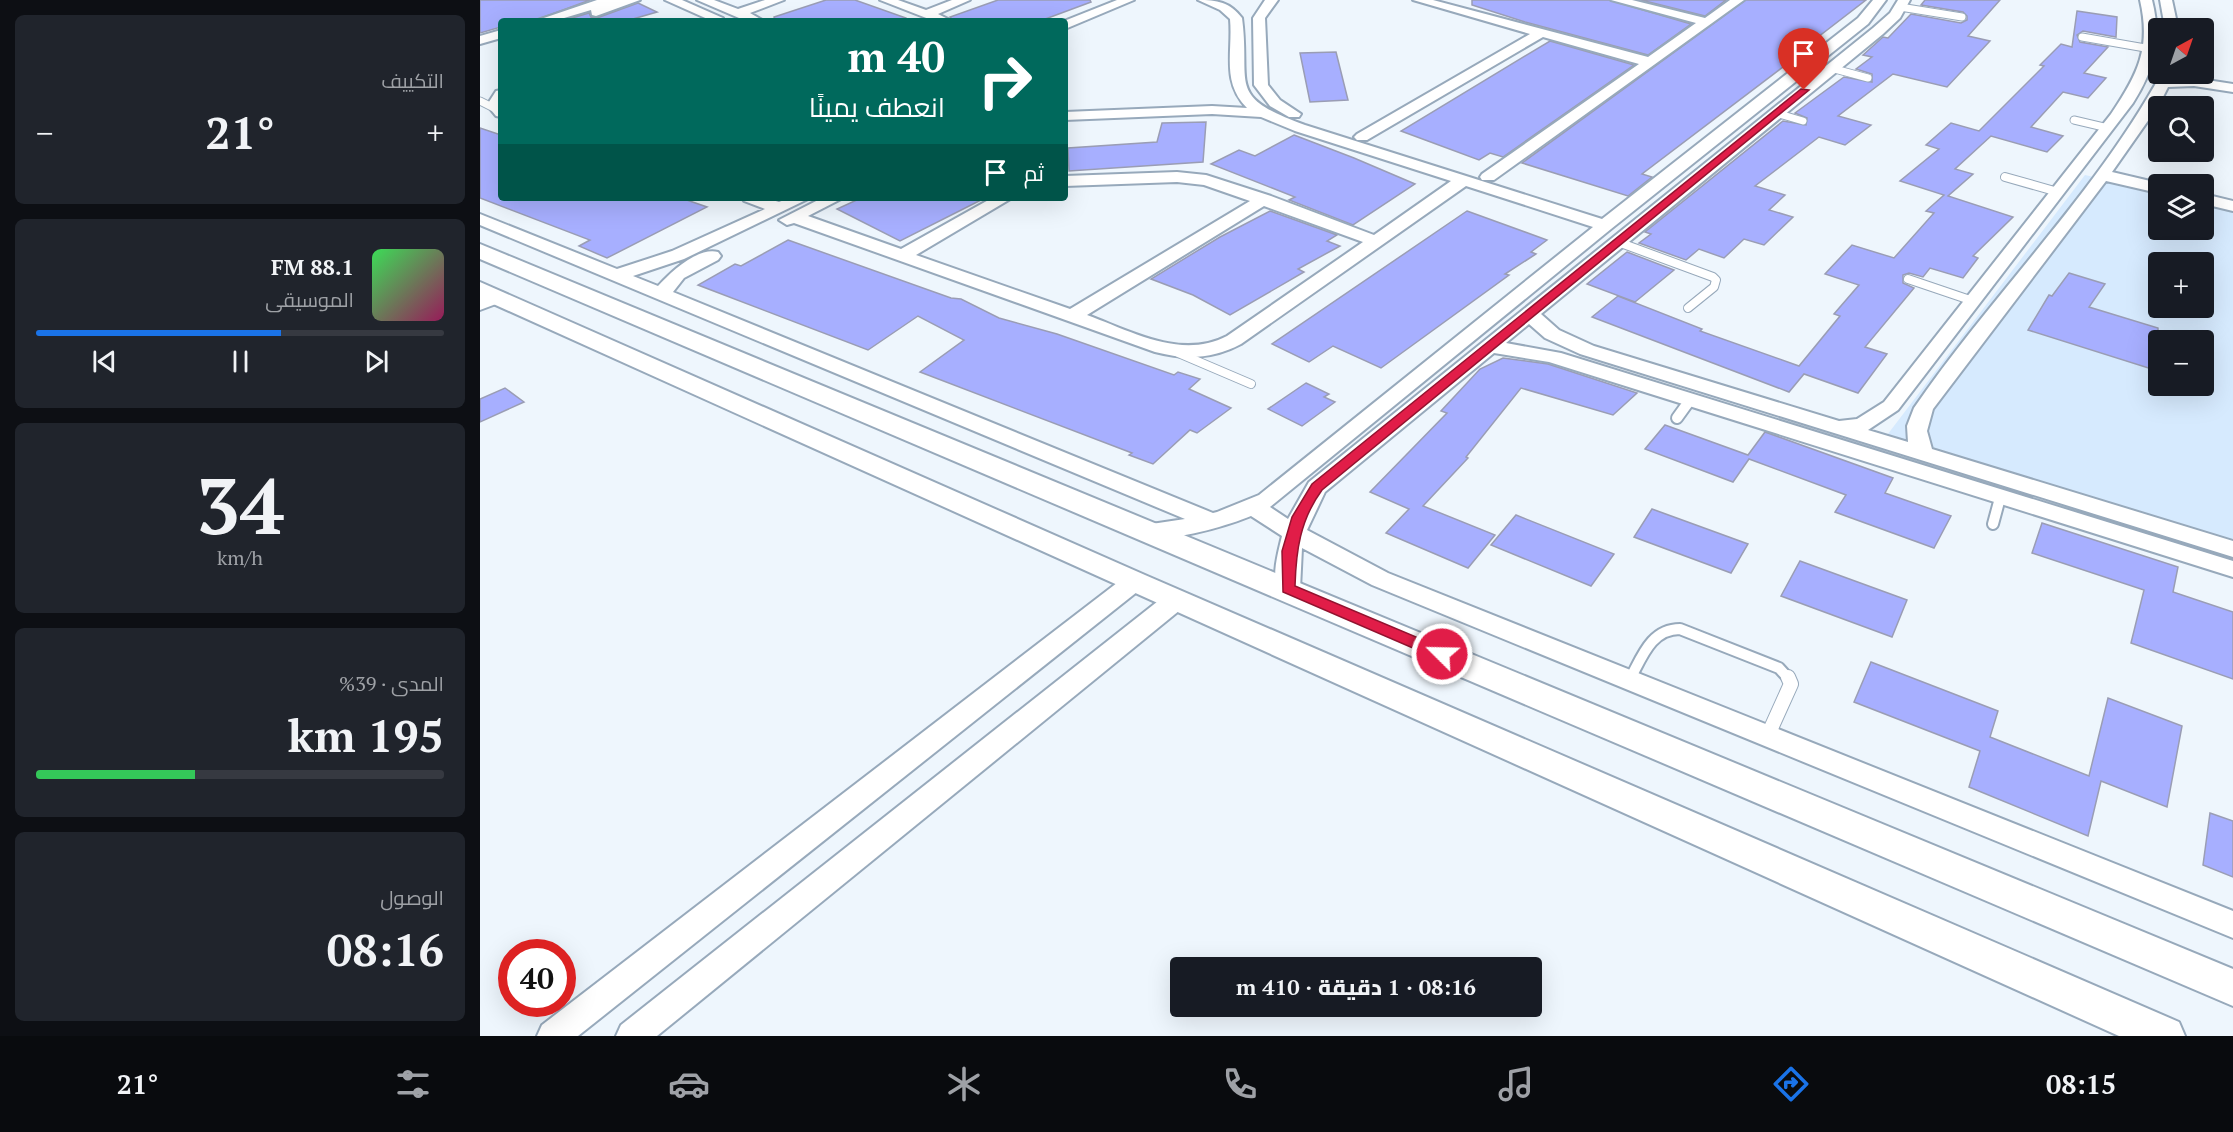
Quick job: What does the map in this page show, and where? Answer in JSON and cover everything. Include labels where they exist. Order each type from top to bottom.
[{"type":"street","points":[[551,18],[610,0]]},
{"type":"street","points":[[576,18],[634,0]]},
{"type":"street","points":[[671,0],[713,18]]},
{"type":"street","points":[[704,0],[750,18]]},
{"type":"street","points":[[738,13],[778,0]]},
{"type":"street","points":[[886,0],[937,18]]},
{"type":"street","points":[[926,14],[964,0]]},
{"type":"street","points":[[1068,24],[1128,0]]},
{"type":"street","points":[[1204,0],[1224,7],[1236,18],[1239,86],[1252,104],[1265,113],[1300,128],[1464,180],[1610,221]]},
{"type":"street","points":[[1272,0],[1263,8],[1259,18],[1260,76],[1266,94],[1286,111],[1301,118],[1488,177],[1610,221]]},
{"type":"street","points":[[1419,0],[1649,62]]},
{"type":"street","points":[[1617,0],[1706,22]]},
{"type":"street","points":[[1488,177],[1738,0]]},
{"type":"street","points":[[1146,531],[1190,527],[1253,507],[1293,480],[1610,221],[1863,21],[1880,0]]},
{"type":"street","points":[[2146,0],[2150,18]]},
{"type":"street","points":[[2166,0],[2170,18]]},
{"type":"street","points":[[1288,589],[1287,570],[1293,533],[1307,501],[1317,487],[1887,23],[1902,4]]},
{"type":"street","points":[[1362,137],[1541,33]]},
{"type":"street","points":[[480,40],[498,34]]},
{"type":"street","points":[[480,48],[498,42]]},
{"type":"street","points":[[1836,427],[1862,424],[1873,419],[1897,398],[2108,128],[2138,84],[2148,57]]},
{"type":"street","points":[[2214,77],[2233,81]]},
{"type":"street","points":[[1925,455],[1920,447],[1916,431],[1924,408],[2102,175],[2152,105],[2163,84]]},
{"type":"street","points":[[2207,84],[2233,88]]},
{"type":"street","points":[[1068,108],[1191,104],[1218,97],[1239,86]]},
{"type":"street","points":[[498,97],[495,100],[498,111]]},
{"type":"street","points":[[1068,116],[1212,110],[1265,113]]},
{"type":"street","points":[[1718,136],[1740,142]]},
{"type":"street","points":[[2102,175],[2148,186]]},
{"type":"street","points":[[1068,181],[1192,178],[1218,182],[1376,241]]},
{"type":"street","points":[[758,201],[1173,351],[1198,352],[1227,344],[1464,180]]},
{"type":"street","points":[[1072,316],[1265,199]]},
{"type":"street","points":[[661,294],[670,281],[687,268],[787,212],[799,201]]},
{"type":"street","points":[[617,276],[669,259],[787,212],[825,201]]},
{"type":"street","points":[[903,255],[999,201]]},
{"type":"street","points":[[2214,201],[2233,206]]},
{"type":"street","points":[[480,219],[1212,521]]},
{"type":"street","points":[[480,251],[2233,988]]},
{"type":"street","points":[[669,259],[687,268]]},
{"type":"street","points":[[485,294],[521,268]]},
{"type":"street","points":[[485,294],[2164,1036]]},
{"type":"street","points":[[1528,313],[1580,356],[1690,400],[2233,569]]},
{"type":"street","points":[[1487,347],[1580,356],[1836,427],[2233,549]]},
{"type":"street","points":[[1897,398],[1924,408]]},
{"type":"street","points":[[1253,507],[1293,533],[1380,579],[2233,925]]},
{"type":"street","points":[[553,1036],[1134,582]]},
{"type":"street","points":[[632,1036],[1176,600]]},
{"type":"lane","points":[[1902,4],[1962,17]]},
{"type":"lane","points":[[2082,37],[2148,48]]},
{"type":"lane","points":[[1832,68],[1868,78]]},
{"type":"lane","points":[[480,101],[498,111]]},
{"type":"lane","points":[[1776,113],[1803,121]]},
{"type":"lane","points":[[2074,120],[2108,128]]},
{"type":"lane","points":[[2005,177],[2058,192]]},
{"type":"lane","points":[[1618,242],[1713,277],[1716,280],[1714,287],[1688,308]]},
{"type":"lane","points":[[1908,279],[1973,301]]},
{"type":"lane","points":[[1173,351],[1251,384]]},
{"type":"lane","points":[[1677,418],[1690,400]]},
{"type":"lane","points":[[1993,524],[2000,498]]},
{"type":"lane","points":[[1629,680],[1658,632],[1668,628],[1680,629],[1779,668],[1786,673],[1791,684],[1768,735]]},
{"type":"shaded area","points":[[2085,175],[2148,190],[2148,240],[2214,240],[2214,205],[2233,210],[2233,556],[1878,447]]},
{"type":"building","points":[[480,0],[590,0],[541,18],[498,18],[498,28],[480,33]]},
{"type":"building","points":[[826,0],[855,0],[906,18],[774,18]]},
{"type":"building","points":[[998,0],[1090,0],[1091,2],[1048,18],[950,17]]},
{"type":"building","points":[[1472,0],[1609,0],[1691,24],[1648,55],[1525,22],[1472,5]]},
{"type":"building","points":[[1641,0],[1726,0],[1705,16]]},
{"type":"building","points":[[1746,0],[1866,0],[1809,44],[1812,45],[1642,174],[1652,177],[1628,196],[1522,163]]},
{"type":"building","points":[[1925,0],[2000,0],[1968,36],[1990,41],[1947,87],[1893,74],[1838,116],[1871,125],[1845,145],[1819,137],[1755,186],[1785,195],[1769,210],[1793,217],[1764,245],[1744,239],[1724,258],[1699,249],[1686,260],[1639,243],[1651,234],[1645,232],[1783,121],[1806,125],[1807,118],[1795,113],[1844,77],[1872,82],[1872,74],[1856,69],[1872,57],[1863,55],[1883,37],[1888,38],[1911,14],[1961,23],[1967,20],[1963,12],[1921,5]]},
{"type":"building","points":[[638,3],[657,12],[636,18],[597,18]]},
{"type":"building","points":[[2077,11],[2117,17],[2116,37],[2083,31],[2077,35],[2080,42],[2108,47],[2084,73],[2106,78],[2088,98],[2063,92],[2031,127],[2063,136],[2047,152],[1991,136],[1955,169],[1973,174],[1948,196],[2013,217],[1973,256],[1978,258],[1963,278],[1930,268],[1923,277],[1909,273],[1903,275],[1903,283],[1914,288],[1865,347],[1887,354],[1858,393],[1804,374],[1789,392],[1592,317],[1618,296],[1702,329],[1700,331],[1799,366],[1840,316],[1834,314],[1859,285],[1825,274],[1852,245],[1894,258],[1934,213],[1926,211],[1944,195],[1900,181],[1939,149],[1926,145],[1951,123],[1979,131],[2044,66],[2040,65],[2061,44],[2072,47]]},
{"type":"building","points":[[589,13],[591,17],[597,18],[572,18]]},
{"type":"building","points":[[1550,41],[1634,65],[1503,157],[1490,153],[1479,160],[1401,131]]},
{"type":"building","points":[[1336,52],[1348,100],[1310,102],[1300,53]]},
{"type":"building","points":[[1206,122],[1203,162],[1069,171],[1068,148],[1157,142],[1162,123]]},
{"type":"building","points":[[480,128],[498,134],[498,201],[690,201],[707,207],[607,258],[579,246],[590,240],[480,198]]},
{"type":"building","points":[[1294,135],[1415,184],[1353,225],[1289,200],[1295,197],[1211,164],[1239,150],[1255,156]]},
{"type":"building","points":[[854,201],[979,201],[900,241],[837,209]]},
{"type":"building","points":[[1270,211],[1337,235],[1327,241],[1340,246],[1298,269],[1304,272],[1230,315],[1193,295],[1151,279],[1220,237]]},
{"type":"building","points":[[1467,211],[1547,240],[1531,252],[1536,254],[1505,274],[1509,275],[1381,368],[1333,346],[1309,362],[1272,344]]},
{"type":"building","points":[[788,240],[951,298],[961,299],[999,318],[1057,334],[1174,375],[1178,372],[1200,379],[1189,389],[1231,408],[1197,433],[1190,430],[1153,464],[1129,455],[1132,453],[920,372],[964,340],[918,316],[868,350],[698,285],[735,264],[741,266]]},
{"type":"building","points":[[1627,252],[1674,270],[1635,302],[1587,284]]},
{"type":"building","points":[[2069,273],[2105,284],[2089,307],[2158,328],[2158,330],[2148,330],[2148,368],[2028,330],[2049,295],[2052,296]]},
{"type":"building","points":[[1503,358],[1548,364],[1637,393],[1613,415],[1521,388],[1466,457],[1468,458],[1423,506],[1495,535],[1468,568],[1386,533],[1409,509],[1370,492],[1447,413],[1441,411],[1480,369]]},
{"type":"building","points":[[1306,383],[1329,394],[1324,397],[1335,402],[1302,426],[1268,409]]},
{"type":"building","points":[[505,388],[524,402],[480,422],[480,399]]},
{"type":"building","points":[[1665,425],[1748,455],[1765,432],[1893,478],[1885,493],[1951,516],[1934,548],[1835,512],[1846,495],[1749,459],[1733,482],[1645,449]]},
{"type":"building","points":[[1652,509],[1748,544],[1731,573],[1634,537]]},
{"type":"building","points":[[1516,515],[1614,554],[1591,586],[1491,545]]},
{"type":"building","points":[[2042,523],[2178,567],[2173,592],[2233,612],[2233,679],[2131,643],[2144,590],[2032,553]]},
{"type":"building","points":[[1800,561],[1907,600],[1892,637],[1781,596]]},
{"type":"building","points":[[1871,662],[1998,711],[1990,737],[2089,776],[2108,698],[2182,726],[2167,807],[2101,781],[2088,836],[1969,787],[1980,751],[1854,702]]},
{"type":"building","points":[[2210,813],[2233,821],[2233,877],[2203,865]]},
{"type":"route","points":[[1442,654],[1288,589],[1289,551],[1293,533],[1307,501],[1317,487],[1386,429],[1804,90]]}]
